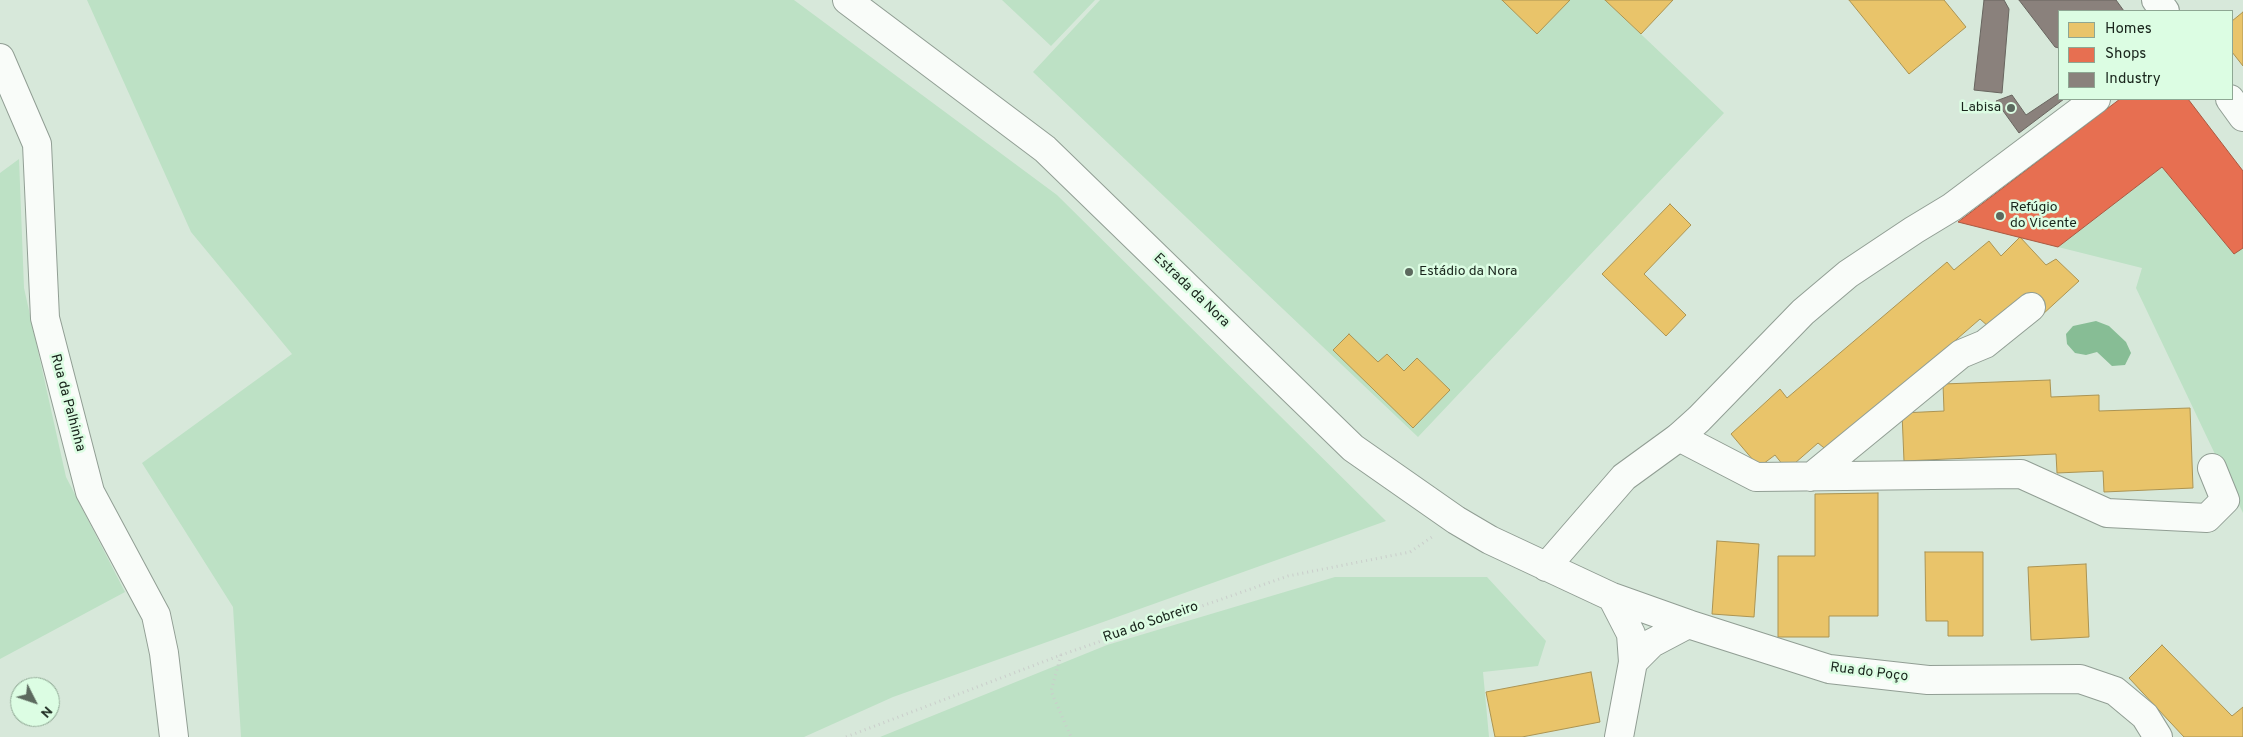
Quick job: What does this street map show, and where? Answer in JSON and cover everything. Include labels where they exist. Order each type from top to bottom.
[{"type":"street","name":"Estrada da Nora","points":[[847,0],[1045,149],[1353,448],[1456,520],[1490,540],[1546,567]]},
{"type":"street","points":[[2156,0],[2164,10]]},
{"type":"street","name":"Rua da Palhinha","points":[[0,58],[37,144],[45,318],[90,492],[156,615],[164,654],[174,737]]},
{"type":"street","points":[[1546,567],[1624,477],[1679,437],[1699,419],[1802,312],[1848,274],[1952,207],[2095,100]]},
{"type":"street","points":[[2231,100],[2243,117]]},
{"type":"street","points":[[1811,477],[1961,354],[1985,344],[2031,307]]},
{"type":"street","points":[[1867,431],[1861,455],[1883,476]]},
{"type":"street","points":[[1679,437],[1756,477],[2021,474],[2107,513],[2207,518],[2225,500],[2212,468]]},
{"type":"street","name":"Rua do Poço","points":[[1546,567],[1612,597],[1688,624],[1829,669],[1928,680],[2080,679],[2115,691],[2145,716],[2158,737]]},
{"type":"street","points":[[1612,597],[1630,634],[1634,662],[1619,737]]},
{"type":"street","points":[[1634,662],[1652,643],[1688,624]]},
{"type":"path","name":"Rua do Sobreiro","points":[[846,737],[1061,655],[1288,576],[1410,552],[1456,520]]},
{"type":"path","points":[[1061,655],[1051,691],[1071,737]]},
{"type":"shaded area","points":[[87,0],[794,0],[1057,195],[1386,521],[893,697],[804,737],[241,737],[233,607],[142,463],[292,354],[191,232]]},
{"type":"shaded area","points":[[1002,0],[1095,0],[1051,46]]},
{"type":"shaded area","name":"Estádio da Nora","points":[[1100,0],[1605,0],[1724,113],[1418,437],[1033,72]]},
{"type":"shaded area","points":[[19,159],[24,288],[66,477],[125,592],[0,659],[0,173]]},
{"type":"shaded area","points":[[2162,167],[2234,254],[2243,248],[2243,513],[2136,288],[2142,268],[2058,247]]},
{"type":"shaded area","points":[[2096,321],[2109,326],[2126,342],[2131,353],[2125,365],[2112,366],[2097,352],[2086,355],[2075,353],[2067,344],[2066,334],[2073,326]]},
{"type":"shaded area","points":[[1335,577],[1487,577],[1546,641],[1538,666],[1483,672],[1489,737],[880,737],[1107,645]]},
{"type":"building: Homes","points":[[1502,0],[1570,0],[1537,34]]},
{"type":"building: Homes","points":[[1605,0],[1673,0],[1641,34]]},
{"type":"building: Homes","points":[[1849,0],[1944,0],[1966,27],[1909,74]]},
{"type":"building: Homes","points":[[2243,12],[2243,66],[2233,53],[2233,20]]},
{"type":"building: Homes","points":[[1670,204],[1691,225],[1644,274],[1686,315],[1666,336],[1602,274]]},
{"type":"building: Homes","points":[[2020,237],[2046,265],[2056,259],[2079,281],[2042,315],[2026,296],[1989,327],[1980,319],[1828,451],[1818,443],[1787,470],[1775,455],[1759,467],[1731,434],[1780,389],[1787,398],[1947,262],[1954,270],[1989,241],[2001,256]]},
{"type":"building: Homes","points":[[1349,334],[1378,362],[1387,354],[1404,371],[1417,358],[1450,390],[1413,428],[1333,350]]},
{"type":"building: Homes","points":[[2050,380],[2051,397],[2099,395],[2099,411],[2190,408],[2193,488],[2104,492],[2103,471],[2057,473],[2056,454],[1904,461],[1902,413],[1944,411],[1943,384]]},
{"type":"building: Homes","points":[[1878,493],[1878,616],[1829,616],[1829,637],[1778,637],[1778,556],[1815,556],[1815,494]]},
{"type":"building: Homes","points":[[1717,541],[1759,544],[1754,617],[1712,614]]},
{"type":"building: Homes","points":[[1925,552],[1983,552],[1983,636],[1948,636],[1948,621],[1926,621]]},
{"type":"building: Homes","points":[[2086,564],[2089,637],[2031,640],[2028,567]]},
{"type":"building: Homes","points":[[2162,645],[2232,716],[2243,707],[2243,737],[2184,737],[2129,678]]},
{"type":"building: Homes","points":[[1591,672],[1600,722],[1522,737],[1495,737],[1486,692]]},
{"type":"building: Shops","points":[[2119,100],[2189,100],[2243,171],[2243,248],[2234,254],[2162,167],[2058,247],[1958,222]]},
{"type":"building: Industry","points":[[1984,0],[2004,0],[2009,9],[2002,93],[1974,90]]},
{"type":"building: Industry","points":[[2019,0],[2116,0],[2123,10],[2058,10],[2058,48],[2055,47]]},
{"type":"building: Industry","name":"Labisa","points":[[2058,94],[2058,100],[2063,100],[2019,133],[1996,101],[2012,95],[2026,115]]},
{"type":"place","name":"Labisa","points":[[2011,108]]},
{"type":"place","name":"Refúgio do Vicente","points":[[2000,216]]},
{"type":"place","name":"Estádio da Nora","points":[[1409,272]]}]
